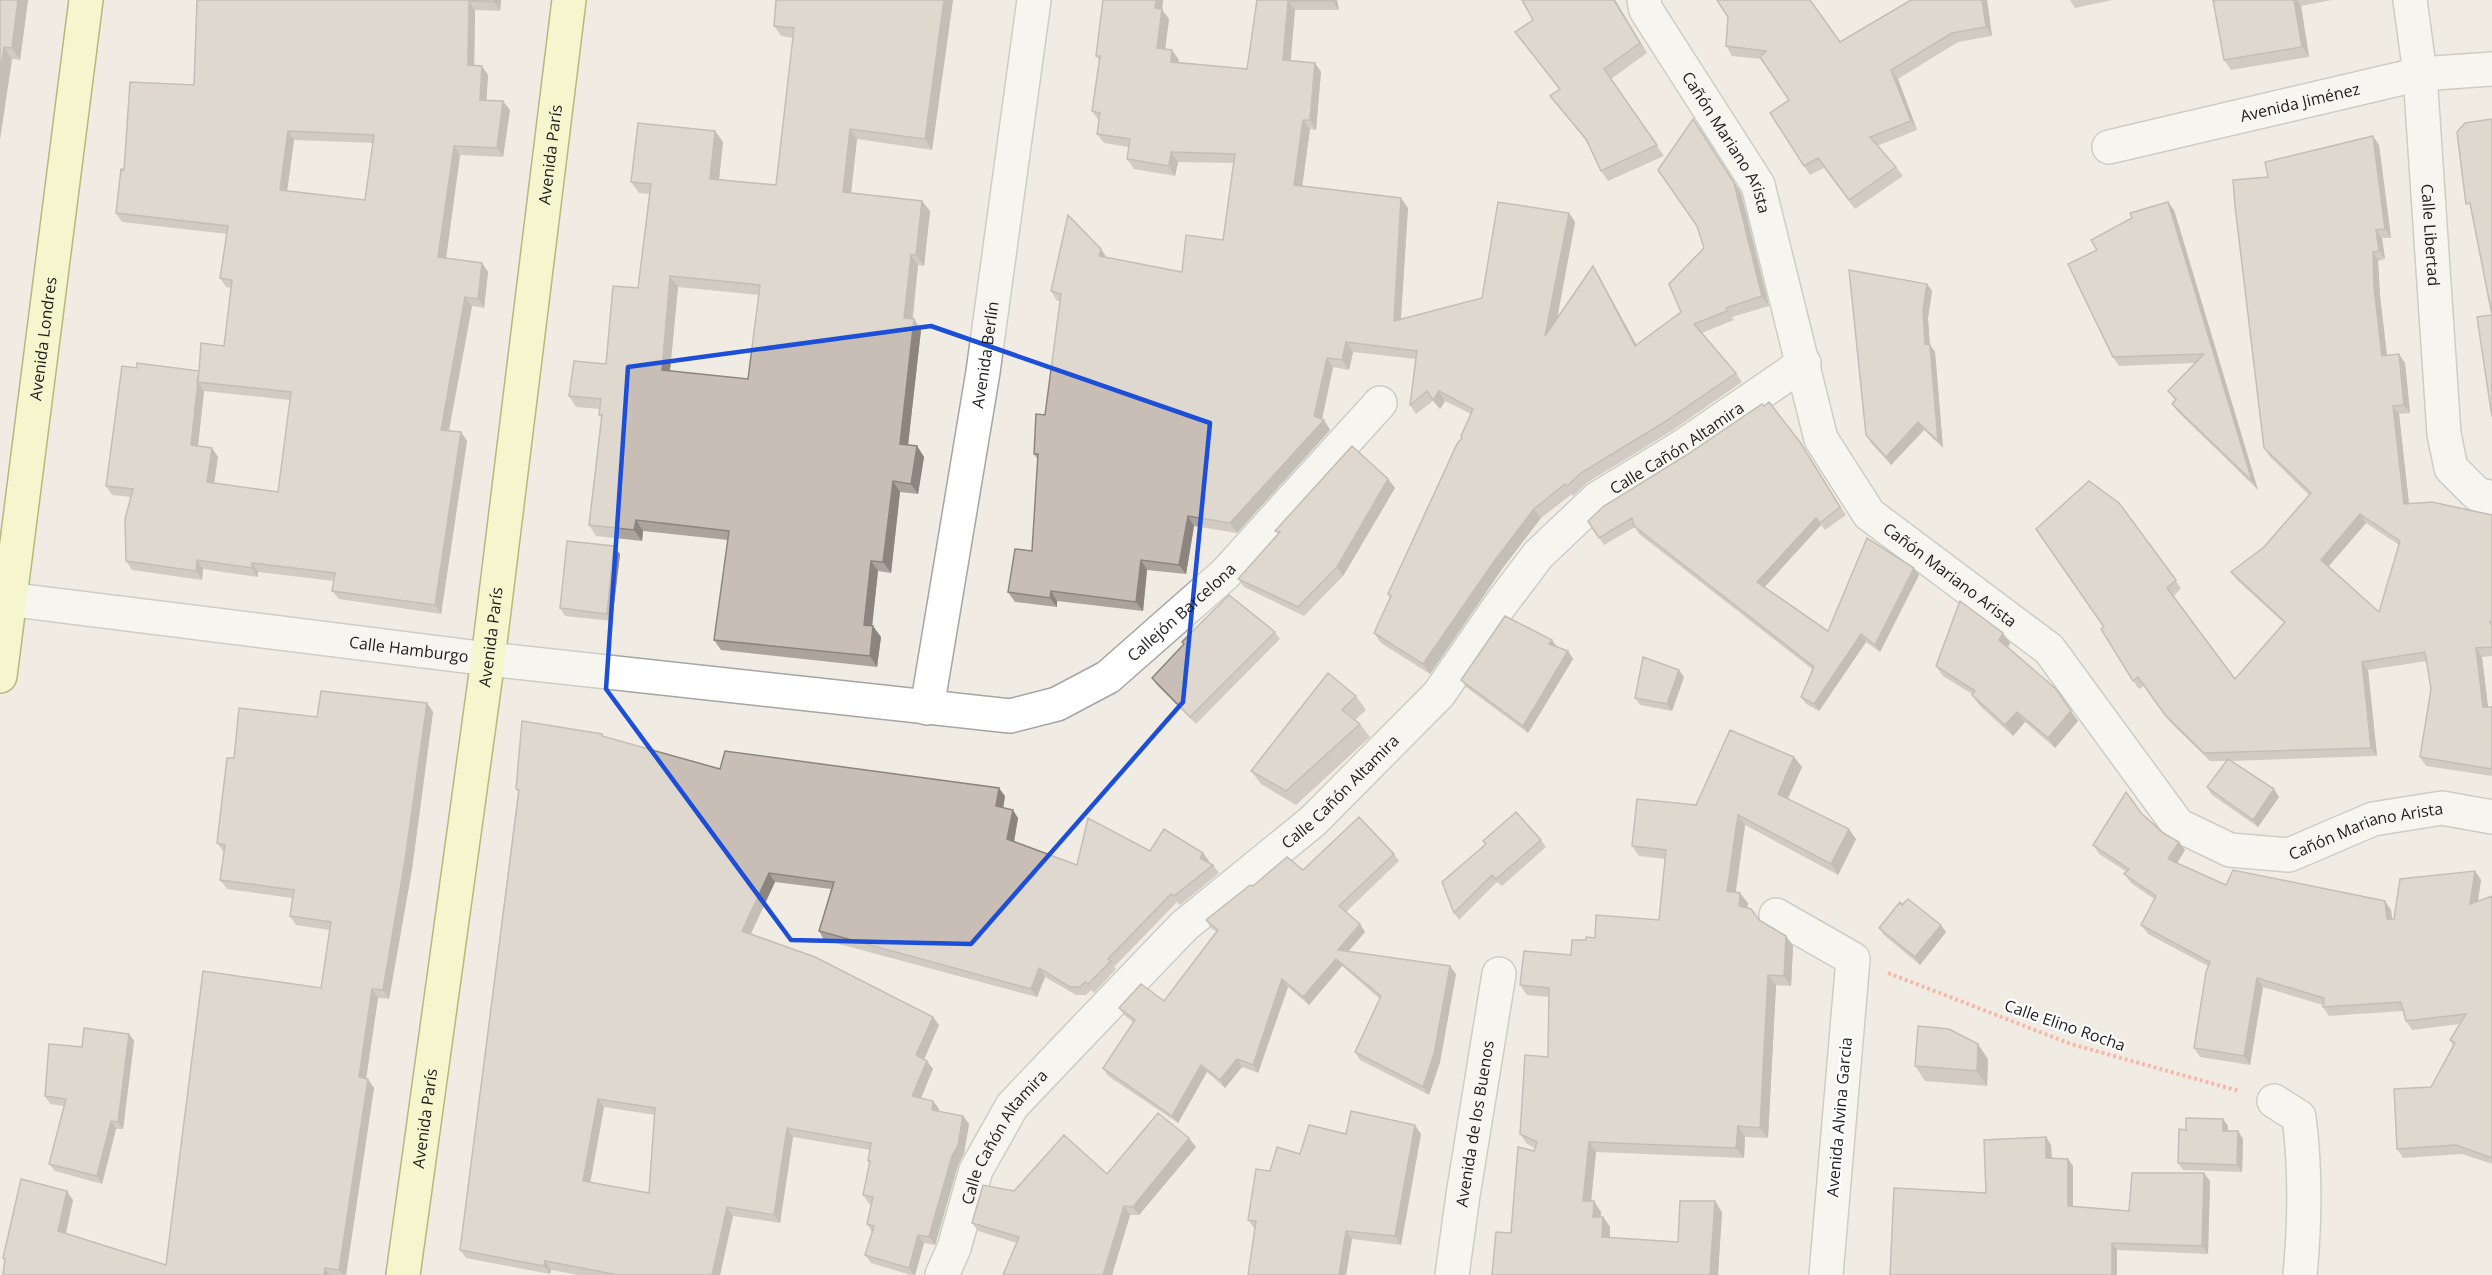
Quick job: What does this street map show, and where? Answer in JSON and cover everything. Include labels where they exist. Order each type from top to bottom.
[{"type":"main road","name":"Avenida Londres","points":[[0,676],[5,598],[86,0]]},
{"type":"main road","name":"Avenida París","points":[[403,1275],[488,659],[569,0]]},
{"type":"street","name":"Avenida Berlín","points":[[927,708],[984,372],[1034,0]]},
{"type":"street","name":"Cañón Mariano Arista","points":[[1644,0],[1646,10],[1758,185],[1804,363],[1821,440],[1869,514],[2049,649],[2178,825],[2230,850],[2289,855],[2373,819],[2442,808],[2492,817]]},
{"type":"street","name":"Calle Libertad","points":[[2410,0],[2420,74],[2444,434],[2451,468],[2476,494],[2492,498]]},
{"type":"street","name":"Avenida Jiménez","points":[[2109,147],[2420,74],[2492,69]]},
{"type":"street","name":"Calle Cañón Altamira","points":[[942,1275],[954,1248],[976,1170],[1012,1106],[1184,926],[1313,821],[1430,702],[1538,555],[1598,498],[1680,448],[1804,363]]},
{"type":"street","name":"Callejón Barcelona","points":[[927,708],[1010,716],[1057,704],[1108,677],[1225,574],[1380,403]]},
{"type":"street","name":"Calle Hamburgo","points":[[5,598],[488,659],[927,708]]},
{"type":"street","points":[[1776,915],[1853,959]]},
{"type":"street","name":"Avenida Alvina Garcia","points":[[1826,1275],[1853,959]]},
{"type":"street","name":"Avenida de los Buenos","points":[[1452,1275],[1499,974]]},
{"type":"street","points":[[2274,1101],[2299,1117],[2304,1156],[2305,1223],[2300,1275]]},
{"type":"path","name":"Calle Elino Rocha","points":[[1853,959],[2071,1044],[2274,1101]]},
{"type":"highlighted area","points":[[931,326],[1210,423],[1183,702],[971,944],[791,940],[606,689],[628,367]]},
{"type":"building","points":[[0,0],[18,0],[12,48],[4,47],[0,73]]},
{"type":"building","points":[[197,0],[494,0],[494,2],[469,1],[468,65],[482,66],[480,100],[503,101],[497,148],[454,146],[438,257],[482,263],[478,299],[465,297],[441,430],[461,432],[435,605],[332,591],[335,573],[252,563],[252,568],[197,560],[196,571],[126,561],[125,519],[133,489],[106,486],[122,366],[137,368],[137,363],[199,371],[201,343],[224,346],[232,280],[220,278],[228,226],[116,213],[121,169],[124,170],[130,82],[194,85]],"holes":[[[288,131],[374,135],[365,200],[280,190]],[[198,382],[291,392],[278,492],[207,482],[212,448],[191,445]]]},
{"type":"building","points":[[776,0],[944,0],[925,139],[850,129],[843,192],[922,201],[916,255],[911,255],[904,318],[914,319],[900,444],[917,446],[911,484],[893,481],[883,562],[871,561],[864,625],[873,626],[870,656],[714,640],[729,531],[636,520],[634,530],[589,525],[602,415],[599,415],[601,399],[569,396],[574,361],[606,364],[613,286],[638,288],[651,184],[631,182],[638,123],[715,131],[710,179],[776,185],[794,28],[774,26]],"holes":[[[670,276],[760,285],[748,379],[662,370]]]},
{"type":"building","points":[[1103,0],[1156,0],[1155,8],[1162,9],[1157,48],[1172,50],[1171,62],[1247,69],[1257,0],[1333,0],[1288,1],[1283,60],[1315,63],[1310,120],[1303,120],[1294,185],[1401,198],[1394,321],[1482,298],[1498,202],[1569,213],[1545,336],[1593,266],[1635,346],[1681,312],[1669,284],[1704,248],[1697,226],[1658,170],[1693,119],[1734,183],[1762,296],[1726,308],[1727,311],[1694,324],[1736,373],[1663,423],[1581,473],[1567,486],[1565,484],[1534,509],[1495,560],[1423,664],[1374,633],[1391,596],[1388,594],[1457,444],[1462,438],[1473,409],[1439,391],[1433,400],[1427,391],[1410,405],[1417,351],[1346,342],[1342,360],[1327,358],[1314,416],[1324,420],[1230,523],[1188,516],[1179,565],[1141,560],[1136,602],[1051,591],[1050,598],[1008,592],[1015,549],[1032,551],[1038,454],[1034,454],[1036,414],[1045,415],[1061,294],[1051,291],[1068,215],[1101,249],[1099,256],[1182,272],[1186,235],[1223,240],[1235,154],[1171,152],[1169,166],[1127,159],[1130,139],[1097,134],[1100,113],[1092,111],[1100,56],[1096,56]]},
{"type":"building","points":[[1522,0],[1614,0],[1640,43],[1604,69],[1657,145],[1601,171],[1586,139],[1550,96],[1560,89],[1515,32],[1533,20]]},
{"type":"building","points":[[1717,0],[1810,0],[1840,42],[1911,0],[1982,0],[1986,27],[1952,33],[1891,70],[1911,121],[1870,137],[1896,167],[1849,200],[1818,158],[1804,166],[1770,113],[1789,100],[1760,57],[1766,51],[1726,46],[1728,17]]},
{"type":"building","points":[[2213,0],[2294,0],[2302,47],[2224,60]]},
{"type":"building","points":[[2492,119],[2492,315],[2470,203],[2466,204],[2457,132],[2465,123]]},
{"type":"building","points":[[2373,136],[2385,229],[2376,230],[2379,251],[2373,252],[2374,287],[2382,356],[2399,354],[2404,405],[2393,406],[2404,504],[2432,502],[2492,515],[2492,622],[2490,622],[2492,647],[2476,648],[2483,707],[2492,707],[2492,769],[2420,757],[2431,689],[2425,652],[2362,662],[2371,748],[2204,753],[2165,715],[2138,677],[2133,681],[2101,629],[2104,627],[2036,529],[2089,481],[2119,503],[2176,580],[2167,588],[2235,679],[2285,622],[2231,572],[2264,547],[2311,493],[2264,448],[2233,180],[2268,177],[2265,162]],"holes":[[[2360,514],[2400,541],[2379,612],[2321,560]]]},
{"type":"building","points":[[2168,202],[2252,481],[2172,404],[2176,399],[2168,391],[2204,354],[2113,357],[2068,264],[2097,250],[2091,240],[2132,218],[2130,213]]},
{"type":"building","points":[[1849,270],[1927,284],[1923,310],[1925,344],[1930,345],[1938,441],[1918,422],[1886,457],[1866,435]]},
{"type":"building","points":[[2492,315],[2492,417],[2477,317]]},
{"type":"building","points":[[1769,402],[1800,442],[1840,507],[1820,523],[1816,518],[1757,582],[1828,631],[1867,538],[1914,568],[1875,645],[1861,634],[1814,704],[1801,697],[1814,667],[1634,526],[1632,518],[1599,538],[1588,521],[1604,506],[1685,456],[1762,404],[1764,406]]},
{"type":"building","points":[[1352,446],[1388,479],[1337,567],[1298,607],[1238,579],[1280,532],[1275,531]]},
{"type":"building","points":[[567,541],[614,546],[607,614],[560,608]]},
{"type":"building","points":[[1229,595],[1275,632],[1190,717],[1152,678],[1184,644],[1182,642]]},
{"type":"building","points":[[1960,601],[2003,633],[1999,640],[2056,689],[2071,711],[2048,738],[2017,712],[2005,725],[1972,695],[1975,691],[1936,666]]},
{"type":"building","points":[[1505,616],[1552,640],[1549,644],[1568,651],[1523,726],[1461,680]]},
{"type":"building","points":[[1643,657],[1679,670],[1667,704],[1635,698]]},
{"type":"building","points":[[1328,673],[1356,696],[1342,710],[1360,724],[1286,791],[1251,771]]},
{"type":"building","points":[[321,691],[427,703],[405,860],[383,990],[372,989],[359,1077],[368,1079],[339,1270],[325,1268],[324,1275],[3,1275],[5,1259],[3,1258],[21,1179],[67,1191],[58,1231],[166,1265],[203,971],[321,988],[331,922],[290,916],[294,890],[220,880],[225,845],[217,843],[227,758],[234,758],[239,708],[317,717]]},
{"type":"building","points":[[522,721],[602,734],[602,736],[720,769],[725,751],[999,788],[996,806],[1013,810],[1007,839],[1077,865],[1088,818],[1150,851],[1164,829],[1203,853],[1200,858],[1213,865],[1174,896],[1171,894],[1108,959],[1111,961],[1088,984],[1085,982],[1080,987],[1070,987],[1039,968],[1031,989],[819,931],[834,882],[769,873],[742,931],[815,957],[933,1017],[916,1055],[927,1061],[912,1096],[933,1101],[932,1110],[963,1116],[958,1145],[952,1156],[929,1237],[918,1235],[909,1268],[865,1255],[874,1226],[867,1224],[873,1197],[863,1195],[871,1143],[787,1128],[774,1215],[727,1207],[712,1275],[613,1275],[545,1261],[544,1266],[460,1250],[519,790],[516,789]],"holes":[[[598,1099],[655,1108],[649,1193],[583,1181]]]},
{"type":"building","points":[[1730,730],[1794,757],[1778,794],[1849,829],[1831,864],[1738,815],[1727,891],[1740,893],[1739,906],[1751,909],[1759,920],[1786,936],[1784,976],[1768,975],[1760,1128],[1738,1126],[1736,1148],[1589,1142],[1583,1201],[1594,1201],[1593,1217],[1603,1217],[1602,1237],[1678,1242],[1680,1201],[1715,1201],[1710,1275],[1492,1275],[1496,1232],[1511,1233],[1518,1147],[1534,1151],[1537,1142],[1520,1134],[1525,1055],[1548,1057],[1549,988],[1520,985],[1524,951],[1571,955],[1572,940],[1595,938],[1596,915],[1659,920],[1666,850],[1632,846],[1637,799],[1696,805]]},
{"type":"building","points":[[2228,759],[2274,789],[2253,820],[2207,787]]},
{"type":"building","points":[[2126,792],[2141,813],[2163,833],[2179,842],[2168,859],[2226,885],[2233,870],[2385,901],[2387,919],[2394,919],[2400,879],[2475,871],[2470,904],[2492,896],[2492,1158],[2456,1145],[2397,1149],[2394,1089],[2431,1087],[2455,1043],[2450,1040],[2466,1014],[2406,1021],[2401,1002],[2323,1007],[2324,998],[2257,978],[2244,1056],[2194,1048],[2206,972],[2210,962],[2141,925],[2156,896],[2124,874],[2129,869],[2093,845]]},
{"type":"building","points":[[1516,812],[1541,840],[1496,879],[1492,875],[1454,913],[1442,882],[1486,844],[1483,841]]},
{"type":"building","points":[[1359,817],[1394,854],[1339,906],[1360,924],[1338,950],[1450,966],[1434,1054],[1423,1087],[1355,1052],[1381,996],[1336,959],[1303,997],[1282,979],[1253,1065],[1237,1059],[1220,1080],[1201,1065],[1172,1116],[1103,1068],[1135,1020],[1119,1008],[1141,984],[1164,1001],[1218,930],[1206,920],[1250,885],[1253,886],[1287,857],[1303,870]]},
{"type":"building","points":[[1908,899],[1941,925],[1915,957],[1879,928],[1900,902],[1902,905]]},
{"type":"building","points":[[1918,1026],[1949,1029],[1978,1044],[1977,1071],[1915,1066]]},
{"type":"building","points":[[84,1028],[129,1034],[118,1122],[111,1121],[97,1176],[49,1164],[66,1099],[45,1096],[49,1044],[82,1047]]},
{"type":"building","points":[[1351,1111],[1415,1125],[1395,1236],[1346,1231],[1339,1275],[1248,1275],[1256,1221],[1248,1220],[1256,1169],[1270,1171],[1277,1147],[1300,1154],[1309,1125],[1346,1134]]},
{"type":"building","points":[[1158,1113],[1189,1138],[1133,1207],[1124,1206],[1103,1275],[1003,1275],[1019,1237],[972,1223],[983,1185],[1014,1191],[1064,1135],[1107,1174]]},
{"type":"building","points":[[2186,1118],[2223,1119],[2223,1131],[2238,1131],[2237,1165],[2178,1163],[2179,1129],[2186,1130]]},
{"type":"building","points":[[2046,1137],[2046,1158],[2068,1159],[2068,1206],[2129,1211],[2132,1173],[2204,1173],[2202,1246],[2112,1243],[2112,1275],[1890,1275],[1894,1188],[1986,1193],[1984,1140]]}]
